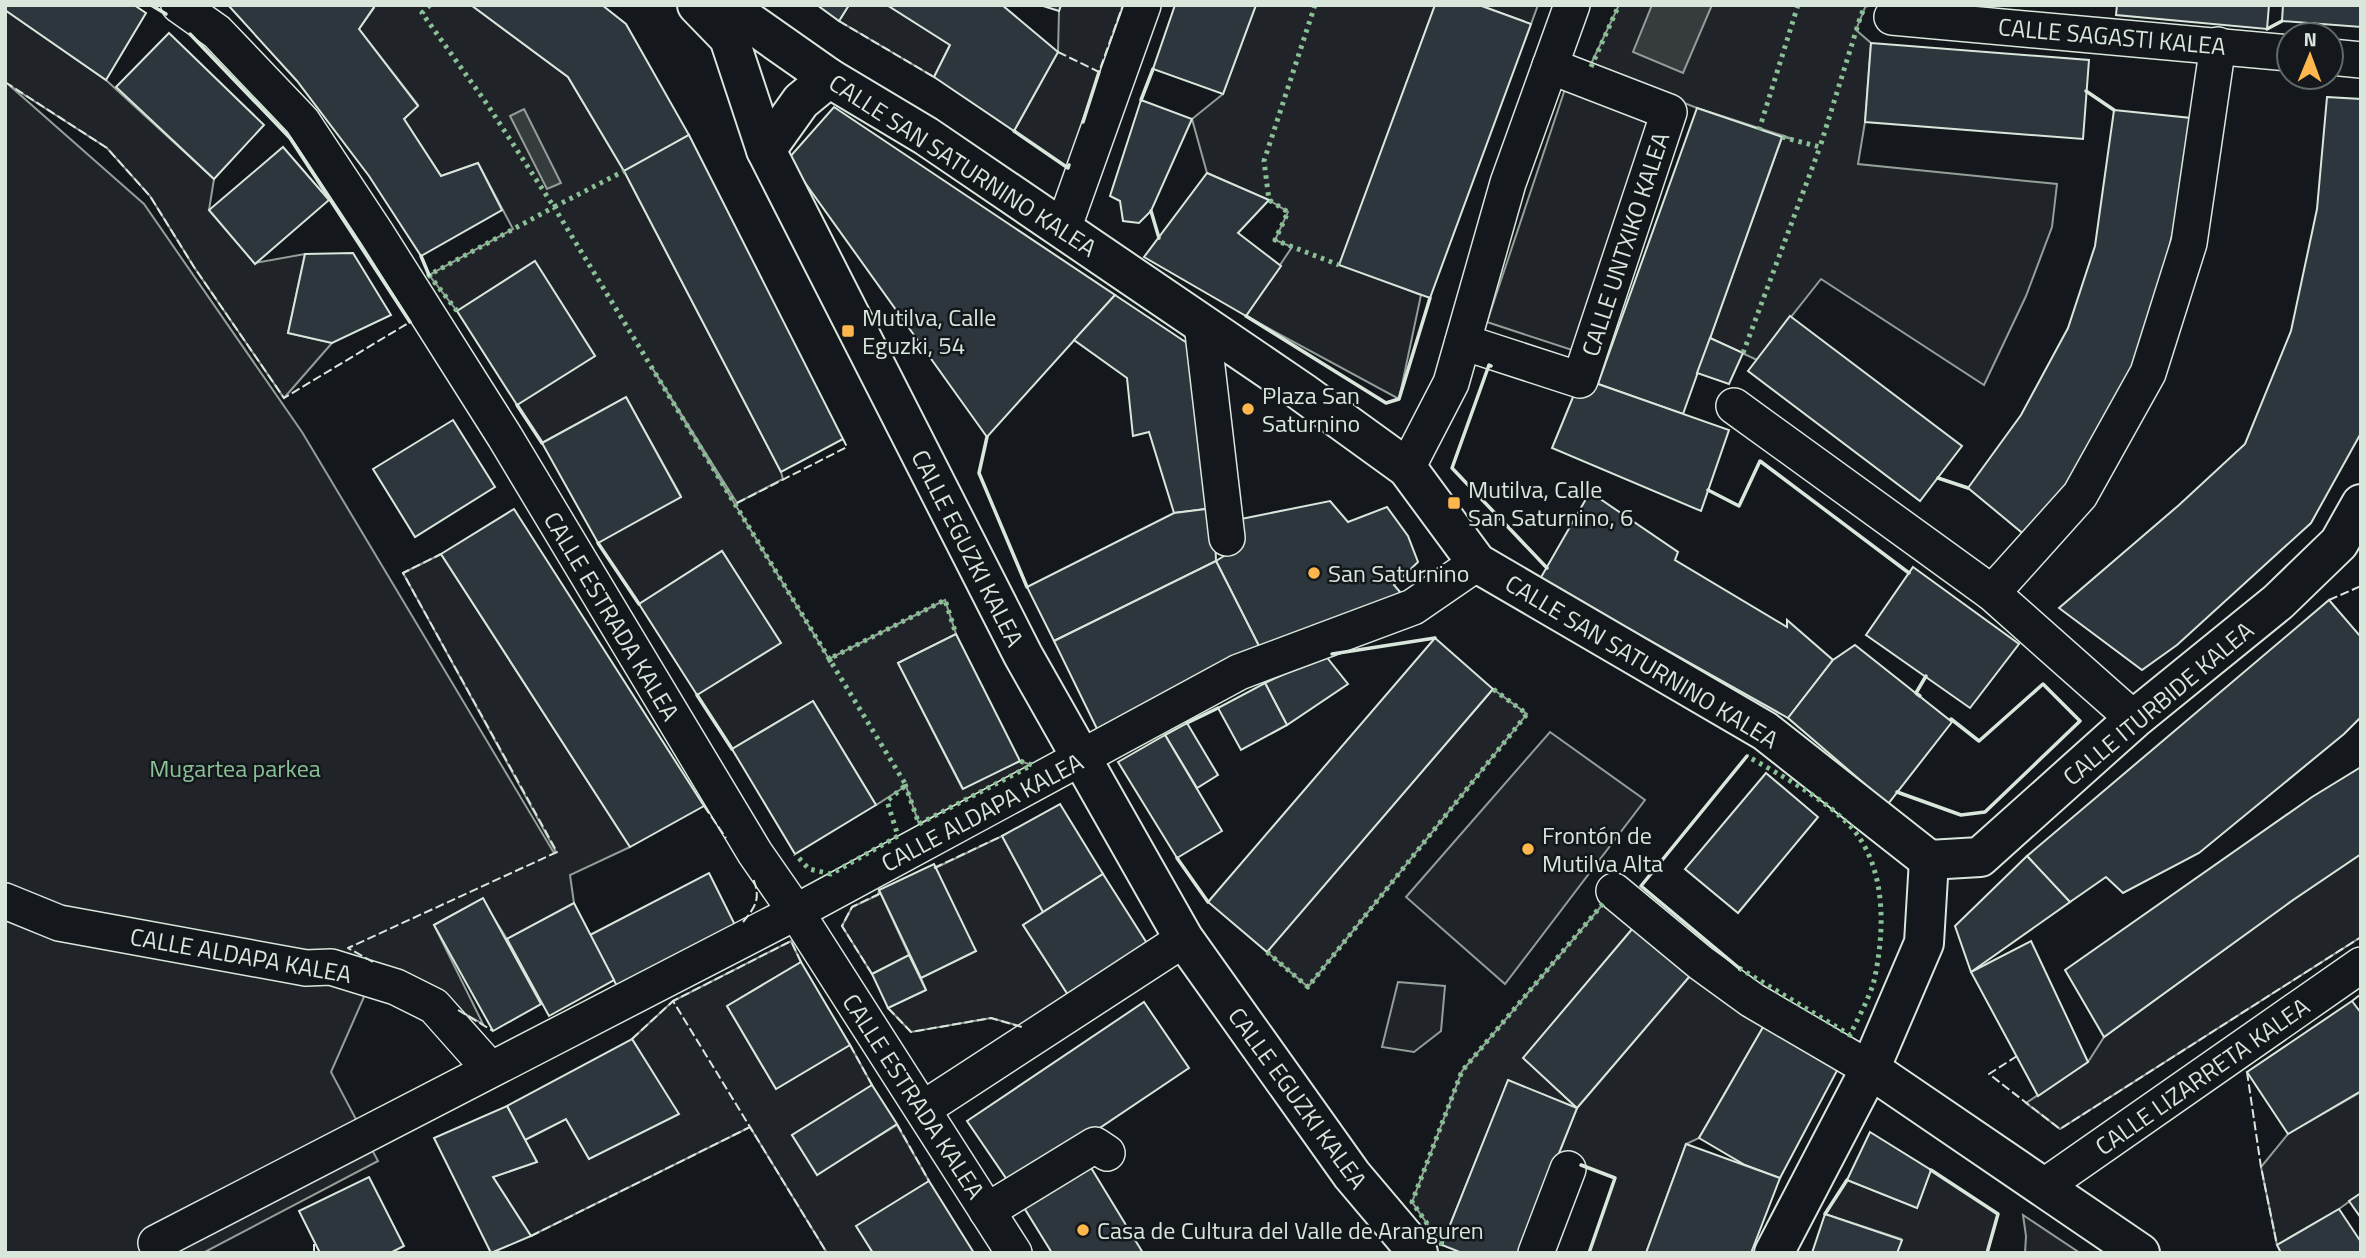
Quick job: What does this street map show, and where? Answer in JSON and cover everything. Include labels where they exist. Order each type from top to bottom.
[{"type":"street","name":"CALLE ESTRADA KALEA","points":[[179,5],[217,32],[302,121],[505,437],[755,853],[796,912],[1014,1253]]},
{"type":"street","name":"CALLE EGUZKI KALEA","points":[[696,5],[729,38],[766,150],[1023,655],[1184,939],[1352,1175],[1418,1253]]},
{"type":"street","name":"CALLE SAN SATURNINO KALEA","points":[[726,5],[829,78],[926,136],[1063,229],[1407,468],[1477,563],[1765,731],[1929,860]]},
{"type":"street","points":[[1063,229],[1143,5]]},
{"type":"street","points":[[1407,468],[1451,383],[1508,183],[1572,5]]},
{"type":"street","name":"CALLE SAGASTI KALEA","points":[[1892,17],[2275,51]]},
{"type":"street","points":[[1992,593],[2080,495],[2148,373],[2189,243],[2218,46]]},
{"type":"street","name":"CALLE UNTXIKO KALEA","points":[[1463,342],[1580,380],[1669,112],[1550,66]]},
{"type":"street","points":[[766,150],[801,101],[829,78]]},
{"type":"street","points":[[1202,324],[1227,538]]},
{"type":"street","points":[[1734,406],[1992,593],[2134,719]]},
{"type":"street","name":"CALLE ITURBIDE KALEA","points":[[1929,860],[1980,857],[2134,719],[2278,601],[2350,550],[2361,504]]},
{"type":"street","name":"CALLE ALDAPA KALEA","points":[[156,1243],[796,912],[1239,672],[1413,607],[1477,563]]},
{"type":"street","points":[[1774,1253],[1870,1069],[1924,943],[1929,860]]},
{"type":"street","points":[[1614,891],[1701,963],[1752,1000],[1870,1069],[2140,1253]]},
{"type":"street","name":"CALLE ALDAPA KALEA","points":[[5,901],[59,923],[306,968],[331,967],[396,986],[434,1006],[490,1069]]},
{"type":"street","points":[[923,1109],[1184,939]]},
{"type":"street","name":"CALLE LIZARRETA KALEA","points":[[2043,1187],[2361,965]]},
{"type":"street","points":[[987,1211],[1095,1145],[1107,1153]]},
{"type":"street","points":[[1536,1253],[1568,1169]]},
{"type":"green space","points":[[372,5],[471,5],[568,77],[624,171],[783,479],[737,503],[651,366],[829,659],[945,600],[956,634],[898,663],[962,788],[1020,761],[1032,765],[919,824],[906,786],[876,805],[813,701],[732,749],[697,695],[780,642],[722,551],[639,604],[598,543],[681,496],[626,397],[542,443],[517,405],[595,356],[535,262],[457,311],[429,275],[513,229],[478,163],[441,176],[404,119],[418,105],[359,29],[374,8]]},
{"type":"green space","points":[[849,5],[887,5],[950,45],[934,77],[839,21]]},
{"type":"green space","points":[[1061,5],[1123,5],[1068,168],[1014,131],[1058,52]]},
{"type":"green space","points":[[1256,5],[1435,5],[1340,264],[1421,295],[1399,399],[1246,316],[1292,247],[1275,240],[1288,212],[1269,200],[1207,173],[1192,119],[1223,94]]},
{"type":"green space","points":[[1479,5],[1538,5],[1531,24]]},
{"type":"green space","points":[[1619,5],[1866,5],[1856,30],[1871,43],[1865,122],[1858,164],[2057,184],[2052,227],[2026,296],[1984,385],[1821,279],[1757,360],[1710,338],[1782,137],[1793,139],[1697,108],[1590,66]]},
{"type":"green space","name":"Mugartea parkea","points":[[5,10],[106,80],[214,179],[209,210],[255,263],[305,254],[288,333],[332,343],[284,398],[194,267],[150,196],[107,148],[9,85],[144,204],[302,432],[554,853],[556,852],[403,573],[441,554],[630,847],[570,875],[574,903],[507,939],[482,899],[434,925],[483,1024],[378,965],[331,1072],[378,1161],[203,1253],[5,1253]]},
{"type":"green space","points":[[1565,89],[1650,117],[1572,350],[1487,322]]},
{"type":"green space","points":[[1493,689],[1527,714],[1308,987],[1267,952]]},
{"type":"green space","name":"Frontón de Mutilva Alta","points":[[1550,732],[1645,800],[1505,984],[1406,897]]},
{"type":"green space","points":[[1002,836],[1043,912],[1023,925],[1070,998],[1041,1032],[991,1018],[911,1032],[888,1008],[926,990],[921,978],[976,951],[929,871]]},
{"type":"green space","points":[[2361,854],[2361,937],[2060,1129],[2026,1103],[2088,1062],[2104,1037]]},
{"type":"green space","points":[[879,890],[909,955],[872,974],[842,926],[852,907],[878,895]]},
{"type":"green space","points":[[1614,891],[1644,915],[1524,1058],[1577,1108],[1508,1081],[1442,1245],[1412,1202],[1462,1071]]},
{"type":"green space","points":[[791,941],[801,962],[727,1006],[776,1089],[850,1045],[872,1085],[792,1135],[817,1174],[897,1125],[929,1181],[857,1226],[873,1253],[827,1253],[750,1127],[531,1236],[493,1177],[537,1162],[525,1140],[566,1119],[589,1159],[678,1114],[632,1039],[673,1001]]},
{"type":"green space","points":[[1701,963],[1766,1022],[1699,1138],[1686,1144],[1646,1253],[1589,1253],[1615,1178],[1558,1156],[1577,1108]]},
{"type":"green space","points":[[1398,982],[1445,986],[1441,1031],[1414,1052],[1382,1047]]},
{"type":"green space","points":[[2361,1092],[2361,1193],[2277,1245],[2261,1167],[2288,1134]]},
{"type":"green space","points":[[1931,1170],[1998,1214],[1987,1253],[1897,1253],[1901,1239],[1825,1214],[1847,1180],[1917,1208]]},
{"type":"green space","points":[[2023,1215],[2080,1253],[2025,1253]]},
{"type":"shaded area","points":[[1652,5],[1712,5],[1683,73],[1633,52]]},
{"type":"shaded area","points":[[524,109],[561,183],[547,189],[510,116]]},
{"type":"building","points":[[5,5],[134,5],[146,13],[106,80],[5,10]]},
{"type":"building","points":[[228,5],[372,5],[374,7],[359,29],[418,106],[404,119],[441,176],[478,163],[502,210],[421,256],[369,176],[297,81]]},
{"type":"building","points":[[471,5],[602,5],[626,24],[689,135],[624,171],[568,77]]},
{"type":"building","points":[[817,5],[849,5],[839,21]]},
{"type":"building","points":[[887,5],[1002,5],[1058,52],[1014,131],[934,77],[950,45]]},
{"type":"building","points":[[1040,5],[1061,5],[1059,11]]},
{"type":"building","points":[[1175,5],[1256,5],[1223,94],[1153,69]]},
{"type":"building","points":[[1435,5],[1479,5],[1531,24],[1430,298],[1339,265]]},
{"type":"building","points":[[2117,5],[2269,5],[2267,29],[2116,15]]},
{"type":"building","points":[[2283,5],[2361,5],[2361,27],[2345,26],[2345,21],[2282,21]]},
{"type":"building","points":[[169,33],[264,125],[214,179],[116,87]]},
{"type":"building","points":[[1871,43],[2089,60],[2083,139],[1865,122]]},
{"type":"building","points":[[2327,97],[2361,99],[2361,433],[2311,523],[2177,645],[2142,670],[2059,608],[2179,505],[2245,444],[2291,331],[2317,209]]},
{"type":"building","points":[[1141,100],[1192,119],[1151,211],[1139,223],[1123,221],[1120,201],[1110,196]]},
{"type":"building","points":[[834,107],[1115,295],[987,437],[788,159]]},
{"type":"building","points":[[1697,108],[1782,137],[1683,414],[1598,384]]},
{"type":"building","points":[[2114,110],[2191,118],[2176,219],[2158,294],[2126,387],[2073,482],[2026,536],[1968,488],[2021,415],[2068,328],[2095,246]]},
{"type":"building","points":[[689,135],[843,439],[781,472],[624,171]]},
{"type":"building","points":[[283,147],[329,200],[255,264],[209,210]]},
{"type":"building","points":[[1207,173],[1269,200],[1238,233],[1281,266],[1246,316],[1144,257]]},
{"type":"building","points":[[353,253],[391,315],[332,343],[288,333],[305,254]]},
{"type":"building","points":[[535,261],[595,356],[517,405],[457,311]]},
{"type":"building","points":[[1115,295],[1187,343],[1214,508],[1174,513],[1149,432],[1133,436],[1127,378],[1074,340]]},
{"type":"building","points":[[1790,316],[1962,446],[1920,501],[1748,371]]},
{"type":"building","points":[[1710,338],[1743,353],[1729,384],[1697,373]]},
{"type":"building","points":[[1580,380],[1729,430],[1701,511],[1552,448]]},
{"type":"building","points":[[626,397],[681,497],[598,543],[542,443]]},
{"type":"building","points":[[453,420],[495,487],[415,537],[373,469]]},
{"type":"building","points":[[1590,492],[1678,552],[1675,560],[1787,627],[1787,620],[1833,660],[1788,718],[1540,579]]},
{"type":"building","name":"San Saturnino","points":[[1330,501],[1348,522],[1387,507],[1408,536],[1418,562],[1394,585],[1413,607],[1262,652],[1216,561],[1244,543],[1236,520]]},
{"type":"building","points":[[1214,508],[1216,561],[1054,641],[1027,587],[1174,513]]},
{"type":"building","points":[[514,509],[704,806],[630,847],[441,554]]},
{"type":"building","points":[[722,551],[781,643],[697,695],[639,604]]},
{"type":"building","points":[[1216,561],[1262,652],[1099,733],[1054,641]]},
{"type":"building","points":[[1913,567],[2019,644],[1970,708],[1866,635]]},
{"type":"building","points":[[2329,600],[2361,637],[2361,717],[2199,853],[2123,893],[2106,877],[2070,902],[2027,856]]},
{"type":"building","points":[[956,634],[1020,761],[963,789],[898,663]]},
{"type":"building","points":[[1435,638],[1493,689],[1267,952],[1208,902]]},
{"type":"building","points":[[1855,645],[1952,722],[1888,804],[1788,718],[1833,660]]},
{"type":"building","points":[[1325,655],[1348,684],[1287,725],[1265,683]]},
{"type":"building","points":[[1265,683],[1287,725],[1241,750],[1218,708]]},
{"type":"building","points":[[813,701],[876,805],[795,854],[732,749]]},
{"type":"building","points":[[1187,723],[1218,775],[1197,788],[1165,735]]},
{"type":"building","points":[[1165,735],[1222,831],[1177,858],[1118,762]]},
{"type":"building","points":[[2361,767],[2361,854],[2104,1037],[2065,970],[2312,797]]},
{"type":"building","points":[[1766,773],[1818,817],[1738,913],[1685,869]]},
{"type":"building","points":[[1060,804],[1103,874],[1043,912],[1002,836]]},
{"type":"building","points":[[2027,856],[2070,902],[1971,972],[1955,926]]},
{"type":"building","points":[[934,864],[976,951],[921,978],[879,890]]},
{"type":"building","points":[[709,873],[737,929],[619,990],[590,935]]},
{"type":"building","points":[[1103,874],[1150,948],[1070,998],[1023,925]]},
{"type":"building","points":[[483,898],[541,1004],[493,1031],[434,925]]},
{"type":"building","points":[[574,903],[614,980],[549,1016],[507,939]]},
{"type":"building","points":[[1644,915],[1701,963],[1577,1108],[1523,1058]]},
{"type":"building","points":[[2031,941],[2088,1062],[2038,1096],[1971,972]]},
{"type":"building","points":[[909,955],[926,990],[888,1008],[872,974]]},
{"type":"building","points":[[801,962],[850,1045],[776,1089],[727,1006]]},
{"type":"building","points":[[2352,1001],[2361,1013],[2361,1091],[2288,1134],[2247,1072]]},
{"type":"building","points":[[1144,1002],[1189,1068],[1012,1187],[967,1121]]},
{"type":"building","points":[[1766,1022],[1840,1065],[1780,1178],[1745,1165],[1699,1138]]},
{"type":"building","points":[[632,1039],[679,1114],[589,1159],[566,1119],[525,1140],[507,1106]]},
{"type":"building","points":[[1508,1080],[1577,1108],[1519,1253],[1462,1253],[1442,1245]]},
{"type":"building","points":[[872,1085],[897,1124],[817,1175],[792,1135]]},
{"type":"building","points":[[507,1106],[537,1162],[493,1177],[531,1236],[491,1253],[434,1138]]},
{"type":"building","points":[[1870,1132],[1931,1170],[1917,1208],[1847,1180]]},
{"type":"building","points":[[1686,1144],[1780,1178],[1751,1253],[1646,1253]]},
{"type":"building","name":"Casa de Cultura del Valle de Aranguren","points":[[1090,1166],[1143,1253],[1052,1253],[1023,1206]]},
{"type":"building","points":[[369,1177],[404,1246],[390,1253],[320,1253],[299,1211]]},
{"type":"building","points":[[929,1181],[974,1253],[873,1253],[856,1226]]},
{"type":"building","points":[[2361,1193],[2361,1218],[2349,1201]]},
{"type":"building","points":[[2339,1209],[2361,1242],[2361,1253],[2281,1253],[2277,1245]]},
{"type":"building","points":[[1825,1214],[1902,1240],[1897,1253],[1812,1253]]},
{"type":"hedge","points":[[430,5],[422,13],[487,104],[554,207],[624,171]]},
{"type":"hedge","points":[[1315,5],[1264,161],[1269,200],[1288,212],[1275,240],[1339,265]]},
{"type":"hedge","points":[[1591,67],[1619,5]]},
{"type":"hedge","points":[[1759,130],[1798,5]]},
{"type":"hedge","points":[[1782,137],[1820,147],[1866,5]]},
{"type":"hedge","points":[[1743,353],[1820,147]]},
{"type":"hedge","points":[[457,311],[429,275],[554,207],[906,785],[887,801],[898,836],[831,874],[809,869],[795,854]]},
{"type":"hedge","points":[[831,662],[829,659],[945,600],[956,634]]},
{"type":"hedge","points":[[1267,952],[1308,987],[1527,714],[1493,689]]},
{"type":"hedge","points":[[1739,968],[1850,1035],[1874,981],[1881,921],[1872,862],[1852,828],[1816,797],[1747,756]]},
{"type":"hedge","points":[[905,784],[919,824],[1032,765],[1020,761]]},
{"type":"hedge","points":[[1442,1245],[1412,1202],[1462,1071],[1606,900]]},
{"type":"fence","points":[[1058,52],[1099,72],[1123,5]]},
{"type":"fence","points":[[839,21],[934,77]]},
{"type":"fence","points":[[5,82],[107,148],[150,196],[194,267],[284,398],[410,322]]},
{"type":"fence","points":[[737,503],[847,447],[843,439]]},
{"type":"fence","points":[[373,962],[348,948],[557,852],[403,573],[441,554]]},
{"type":"fence","points":[[2329,600],[2361,586]]},
{"type":"fence","points":[[704,806],[726,838]]},
{"type":"fence","points":[[934,868],[1002,836]]},
{"type":"fence","points":[[743,922],[756,902],[757,891],[753,878]]},
{"type":"fence","points":[[872,974],[842,926],[852,907],[883,892]]},
{"type":"fence","points":[[2017,1056],[1989,1074],[2060,1129],[2361,937]]},
{"type":"fence","points":[[801,962],[791,941],[673,1001],[827,1253]]},
{"type":"fence","points":[[2352,1001],[2361,994]]},
{"type":"fence","points":[[632,1039],[673,1001]]},
{"type":"fence","points":[[888,1008],[911,1032],[991,1018],[1022,1027]]},
{"type":"fence","points":[[458,1010],[493,1031]]},
{"type":"fence","points":[[850,1045],[872,1085]]},
{"type":"fence","points":[[2247,1072],[2261,1167],[2277,1245]]},
{"type":"fence","points":[[897,1124],[929,1181]]},
{"type":"fence","points":[[531,1236],[750,1127]]},
{"type":"fence","points":[[314,1241],[314,1253]]},
{"type":"wall","points":[[151,5],[166,14]]},
{"type":"wall","points":[[2267,29],[2275,25]]},
{"type":"wall","points":[[190,34],[290,138],[410,322]]},
{"type":"wall","points":[[1141,100],[1153,69]]},
{"type":"wall","points":[[1083,122],[1099,72]]},
{"type":"wall","points":[[2086,91],[2114,110]]},
{"type":"wall","points":[[1014,131],[1068,168],[1069,165]]},
{"type":"wall","points":[[1151,211],[1159,238]]},
{"type":"wall","points":[[421,256],[429,275]]},
{"type":"wall","points":[[1246,316],[1386,403],[1399,399],[1430,298]]},
{"type":"wall","points":[[1491,366],[1489,365],[1452,468],[1547,568]]},
{"type":"wall","points":[[517,405],[542,443]]},
{"type":"wall","points":[[987,437],[979,473],[1027,587]]},
{"type":"wall","points":[[1708,490],[1739,506],[1760,461],[1909,573]]},
{"type":"wall","points":[[1938,478],[1968,488]]},
{"type":"wall","points":[[598,543],[639,604]]},
{"type":"wall","points":[[1332,654],[1435,638]]},
{"type":"wall","points":[[1920,696],[1916,693],[1926,676]]},
{"type":"wall","points":[[1897,792],[1961,815],[1985,812],[2080,721],[2043,684],[1979,741],[1951,719]]},
{"type":"wall","points":[[697,695],[732,749]]},
{"type":"wall","points":[[1187,723],[1218,708]]},
{"type":"wall","points":[[1739,968],[1641,886],[1747,756]]},
{"type":"wall","points":[[1177,858],[1208,902]]},
{"type":"wall","points":[[1581,1165],[1615,1178],[1589,1253]]},
{"type":"wall","points":[[1931,1170],[1998,1214],[1987,1253]]},
{"type":"wall","points":[[1825,1214],[1847,1180]]},
{"type":"place","name":"Mutilva, Calle Eguzki, 54","points":[[848,331]]},
{"type":"place","name":"Plaza San Saturnino","points":[[1248,409]]},
{"type":"place","name":"Mutilva, Calle San Saturnino, 6","points":[[1454,503]]},
{"type":"place","name":"San Saturnino","points":[[1314,573]]},
{"type":"place","name":"Frontón de Mutilva Alta","points":[[1528,849]]},
{"type":"place","name":"Casa de Cultura del Valle de Aranguren","points":[[1083,1230]]}]
